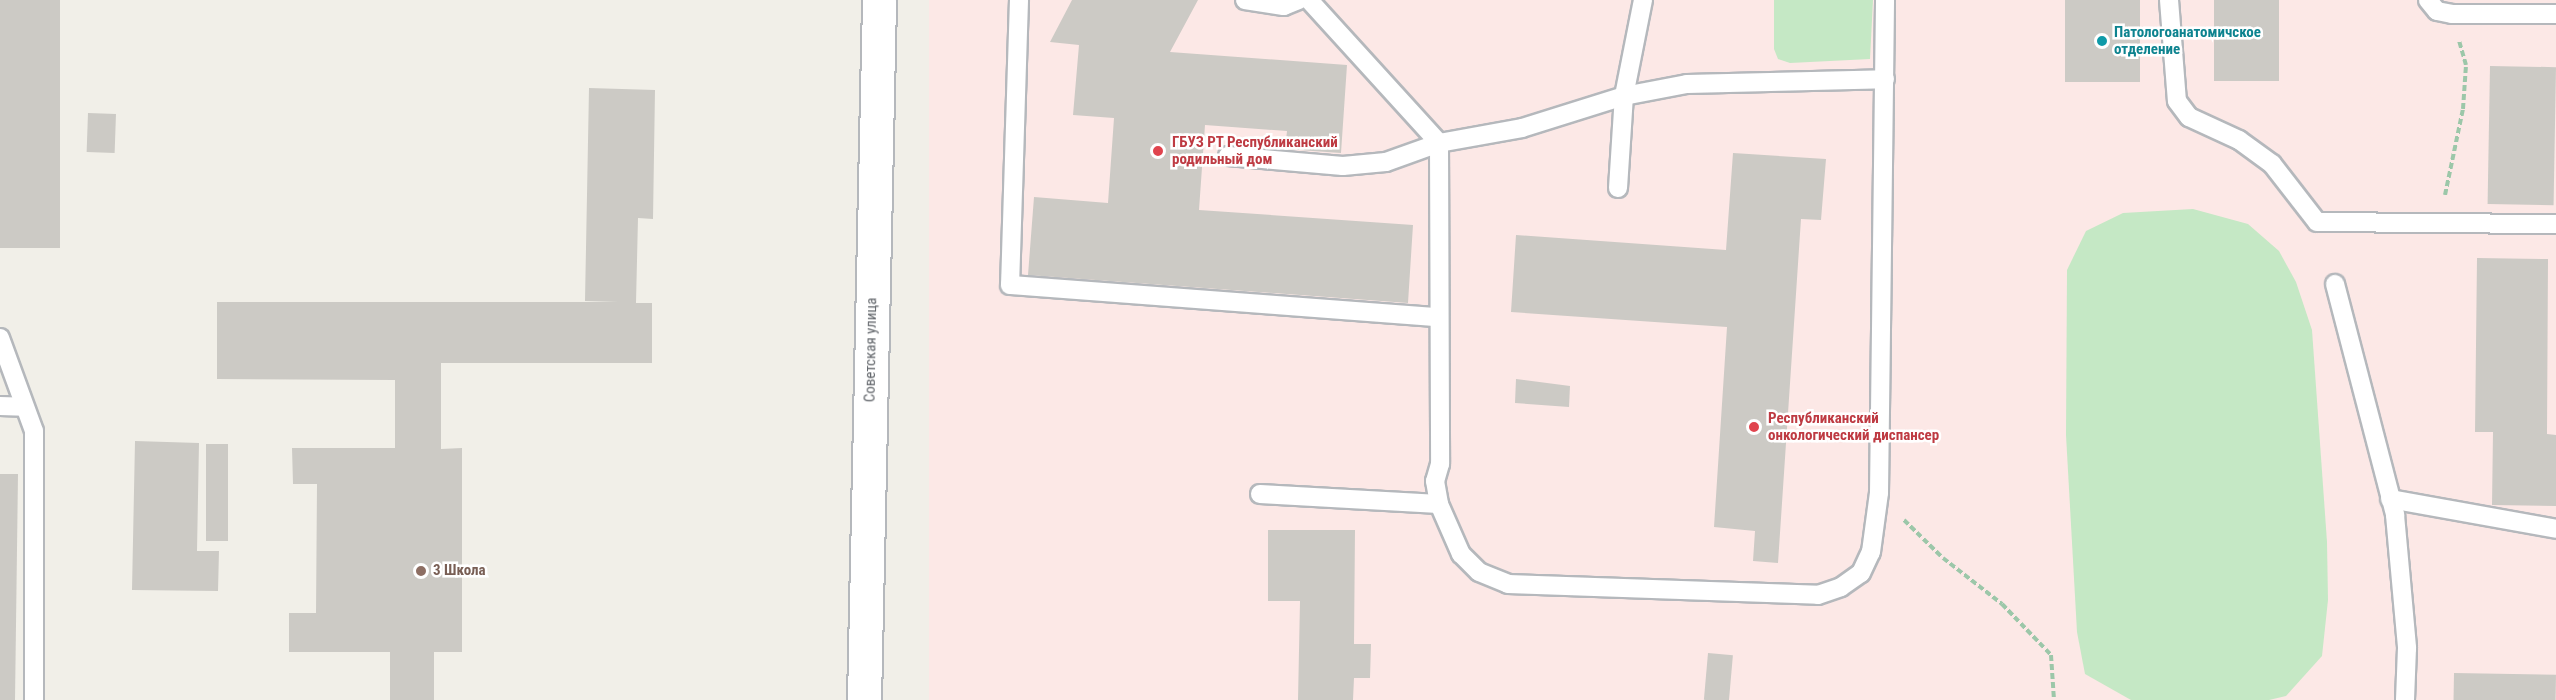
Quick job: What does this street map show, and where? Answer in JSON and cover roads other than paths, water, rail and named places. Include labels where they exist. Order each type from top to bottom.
[{"type":"street","name":"Советская улица","points":[[864,700],[879,0]]},
{"type":"lane","points":[[1020,0],[1010,285],[1439,316]]},
{"type":"lane","points":[[1245,0],[1284,6],[1299,0]]},
{"type":"lane","points":[[1309,0],[1439,143],[1440,464],[1435,481],[1439,504],[1461,554],[1479,572],[1508,584],[1818,595],[1841,587],[1861,573],[1871,552],[1879,493],[1885,0]]},
{"type":"lane","points":[[1618,188],[1624,96],[1643,0]]},
{"type":"lane","points":[[2169,0],[2177,101],[2189,117],[2239,140],[2272,164],[2317,222],[2556,224]]},
{"type":"lane","points":[[2428,0],[2437,11],[2452,14],[2556,14]]},
{"type":"lane","points":[[1228,156],[1343,166],[1386,162],[1439,143],[1522,128],[1624,96],[1687,84],[1750,80],[1885,79]]},
{"type":"lane","points":[[2335,284],[2390,499],[2407,648],[2405,700]]},
{"type":"lane","points":[[0,338],[13,364],[24,407],[34,431],[34,700]]},
{"type":"lane","points":[[0,406],[24,407]]},
{"type":"lane","points":[[1260,494],[1439,504]]},
{"type":"lane","points":[[2390,499],[2556,529]]},
{"type":"place","name":"Патологоанатомичское отделение","points":[[2102,41]]},
{"type":"place","name":"ГБУЗ РТ Республиканский родильный дом","points":[[1158,151]]},
{"type":"place","name":"Республиканский онкологический диспансер","points":[[1754,427]]},
{"type":"place","name":"3 Школа","points":[[421,571]]}]
